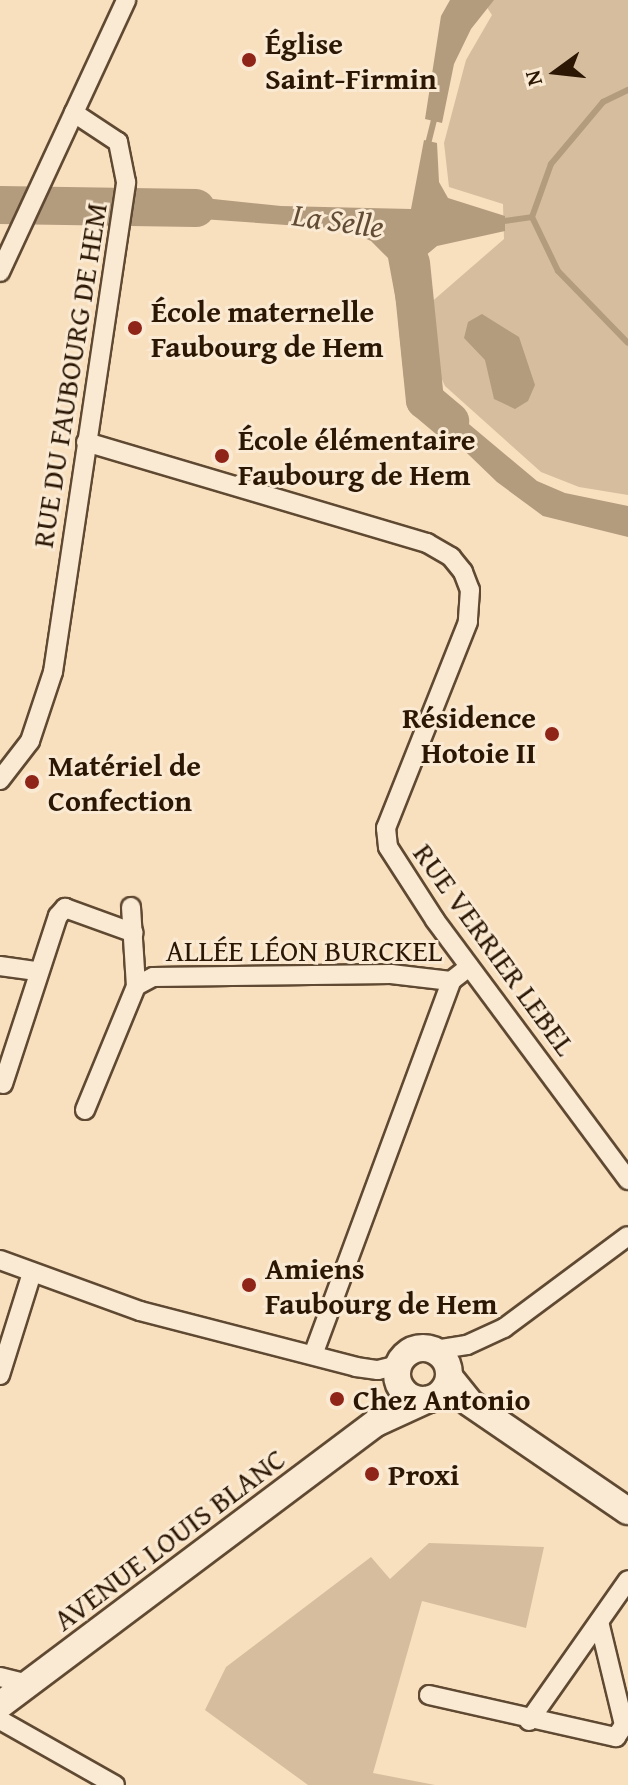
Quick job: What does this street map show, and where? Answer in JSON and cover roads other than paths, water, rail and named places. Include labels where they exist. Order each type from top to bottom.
[{"type":"street","points":[[0,272],[126,0]]},
{"type":"street","name":"RUE DU FAUBOURG DE HEM","points":[[0,780],[30,741],[53,672],[126,182],[118,142],[74,113]]},
{"type":"street","name":"RUE VERRIER LEBEL","points":[[86,442],[427,543],[463,572],[470,590],[468,622],[386,828],[398,868],[628,1180]]},
{"type":"street","name":"ALLÉE LÉON BURCKEL","points":[[85,1110],[136,986],[131,907]]},
{"type":"street","points":[[3,1084],[37,971],[65,908],[134,933]]},
{"type":"street","points":[[0,966],[37,971]]},
{"type":"street","name":"ALLÉE LÉON BURCKEL","points":[[136,986],[172,974],[391,974],[451,981],[469,967]]},
{"type":"street","points":[[313,1355],[451,981]]},
{"type":"street","name":"AVENUE LOUIS BLANC","points":[[0,1705],[440,1378],[467,1345],[504,1328],[628,1236]]},
{"type":"street","points":[[0,1260],[140,1311],[398,1374]]},
{"type":"street","points":[[0,1375],[32,1273]]},
{"type":"street","points":[[398,1374],[413,1349],[440,1378],[470,1403],[628,1511]]},
{"type":"street","points":[[398,1374],[409,1396],[440,1378]]},
{"type":"street","name":"AVENUE LOUIS BLANC","points":[[376,1423],[398,1374]]},
{"type":"street","points":[[529,1721],[628,1580]]},
{"type":"street","points":[[429,1695],[529,1721],[616,1737],[624,1725],[599,1622]]},
{"type":"street","points":[[0,1677],[29,1684]]},
{"type":"street","points":[[0,1720],[115,1785]]},
{"type":"water","points":[[450,0],[494,0],[471,29],[454,64],[442,123],[425,119],[441,16]]},
{"type":"water","points":[[424,140],[437,143],[439,182],[448,198],[505,216],[505,231],[437,246],[425,256],[425,313],[398,312],[388,258],[371,241],[344,229],[144,215],[147,192],[281,206],[411,209]]},
{"type":"water","points":[[106,189],[101,216],[47,215],[59,190]]},
{"type":"water","points":[[482,314],[519,337],[535,385],[528,401],[515,409],[494,399],[485,360],[464,338],[468,322]]},
{"type":"water","points":[[398,318],[425,319],[428,371],[404,378]]},
{"type":"water","points":[[430,379],[445,404],[537,481],[565,493],[628,506],[628,537],[543,516],[497,482],[415,403],[406,385]]},
{"type":"waterway","points":[[497,222],[532,217],[551,164],[603,102],[628,90]]},
{"type":"waterway","points":[[427,148],[435,116]]},
{"type":"waterway","points":[[0,205],[196,208]]},
{"type":"waterway","points":[[532,217],[558,271],[628,343]]},
{"type":"waterway","name":"La Selle","points":[[411,263],[425,400],[450,421]]},
{"type":"place","name":"Église Saint-Firmin","points":[[249,60]]},
{"type":"place","name":"École maternelle Faubourg de Hem","points":[[135,328]]},
{"type":"place","name":"École élémentaire Faubourg de Hem","points":[[222,456]]},
{"type":"place","name":"Résidence Hotoie II","points":[[552,734]]},
{"type":"place","name":"Matériel de Confection","points":[[32,782]]},
{"type":"place","name":"Amiens Faubourg de Hem","points":[[249,1285]]},
{"type":"place","name":"Chez Antonio","points":[[337,1399]]},
{"type":"place","name":"Proxi","points":[[372,1474]]}]
